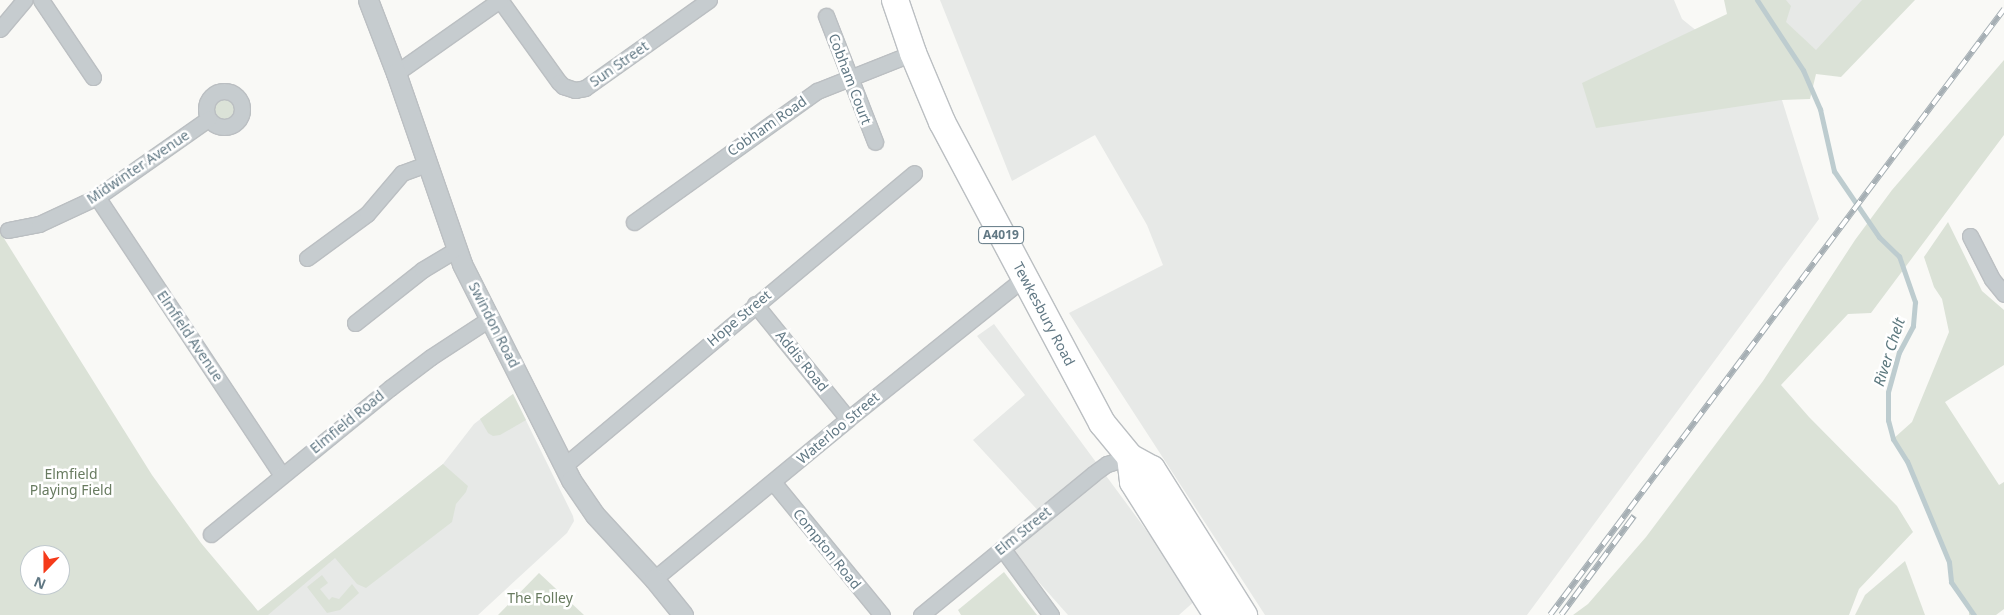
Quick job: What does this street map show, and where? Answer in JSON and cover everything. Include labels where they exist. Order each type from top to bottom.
[{"type":"highway","name":"Tewkesbury Road","points":[[895,0],[912,53],[942,122],[1102,423],[1130,457],[1152,469],[1244,615]]},
{"type":"highway","points":[[1130,457],[1133,482],[1217,615]]},
{"type":"street","points":[[0,29],[24,0]]},
{"type":"street","points":[[40,0],[93,77]]},
{"type":"street","name":"Swindon Road","points":[[368,0],[396,73],[457,249],[489,319],[579,493],[591,510],[683,615]]},
{"type":"street","points":[[396,73],[500,0]]},
{"type":"street","name":"Sun Street","points":[[500,0],[559,82],[575,90],[590,85],[709,0]]},
{"type":"street","name":"Cobham Court","points":[[826,16],[875,142]]},
{"type":"street","name":"Cobham Road","points":[[634,222],[817,92],[912,53]]},
{"type":"street","name":"Midwinter Avenue","points":[[8,230],[39,224],[97,197],[208,119]]},
{"type":"street","points":[[307,258],[367,214],[402,173],[427,164]]},
{"type":"street","name":"Hope Street","points":[[564,465],[914,173]]},
{"type":"street","name":"Elmfield Avenue","points":[[97,197],[282,475]]},
{"type":"street","points":[[1970,236],[1992,279],[2004,294]]},
{"type":"street","points":[[355,323],[422,270],[457,249]]},
{"type":"street","name":"Waterloo Street","points":[[654,580],[848,419],[1024,278]]},
{"type":"street","name":"Addis Road","points":[[755,304],[848,419]]},
{"type":"street","name":"Elmfield Road","points":[[210,534],[390,388],[431,357],[489,319]]},
{"type":"street","name":"Elm Street","points":[[921,615],[1093,474],[1107,464],[1130,457]]},
{"type":"street","name":"Compton Road","points":[[773,482],[882,615]]},
{"type":"street","points":[[1002,548],[1051,615]]},
{"type":"shaded area","points":[[940,0],[1674,0],[1682,19],[1782,100],[1819,219],[1527,615],[1265,615],[1069,313],[1163,265],[1147,225],[1095,135],[1012,181]]},
{"type":"shaded area","points":[[1761,0],[1873,0],[1807,69]]},
{"type":"shaded area","points":[[994,324],[1197,599],[1179,615],[1068,615],[1013,553],[1044,517],[973,440],[1025,395],[977,336]]},
{"type":"shaded area","points":[[513,394],[574,521],[567,533],[478,615],[253,615],[443,464],[474,424]]},
{"type":"green space","points":[[1724,0],[1786,0],[1791,6],[1786,22],[1816,50],[1862,0],[1915,0],[1841,77],[1816,74],[1810,99],[1782,100],[1596,128],[1582,83],[1727,14]]},
{"type":"green space","points":[[2004,60],[2004,135],[1871,313],[1848,314],[1781,385],[1809,417],[1897,506],[1913,532],[1859,589],[1849,615],[1573,615],[1588,604],[1646,537],[1763,381],[1855,240],[1892,190]]},
{"type":"green space","points":[[224,93],[230,94],[235,98],[239,103],[239,115],[235,120],[230,124],[224,125],[218,124],[213,120],[209,115],[208,109],[209,103],[213,98],[218,94]]},
{"type":"green space","points":[[1948,222],[1982,291],[2004,310],[2004,365],[1945,402],[1999,485],[2004,482],[2004,609],[1996,615],[1969,615],[1969,608],[1951,582],[1949,562],[1907,461],[1893,439],[1912,422],[1949,332],[1942,299],[1934,287],[1924,257]]},
{"type":"green space","name":"Elmfield Playing Field","points":[[0,232],[152,475],[201,543],[258,611],[443,464],[468,486],[466,492],[456,504],[452,522],[366,588],[357,584],[335,558],[268,615],[0,615]]},
{"type":"green space","points":[[513,394],[526,420],[500,435],[493,436],[488,433],[480,419]]},
{"type":"green space","points":[[1905,561],[1925,615],[1855,615],[1865,595]]},
{"type":"green space","points":[[1004,572],[1037,615],[961,615],[958,610]]},
{"type":"green space","name":"The Folley","points":[[539,573],[584,615],[498,615]]},
{"type":"green space","points":[[322,575],[328,583],[320,589],[329,600],[332,597],[339,599],[352,584],[359,593],[340,610],[327,613],[307,587]]},
{"type":"waterway","name":"River Chelt","points":[[1757,0],[1803,70],[1820,109],[1834,171],[1879,237],[1899,256],[1915,302],[1913,326],[1899,352],[1888,392],[1888,420],[1893,439],[1907,461],[1949,562],[1951,582],[1974,615]]},
{"type":"railway","points":[[1550,615],[2004,9]]},
{"type":"railway","points":[[1561,615],[1634,516]]}]
